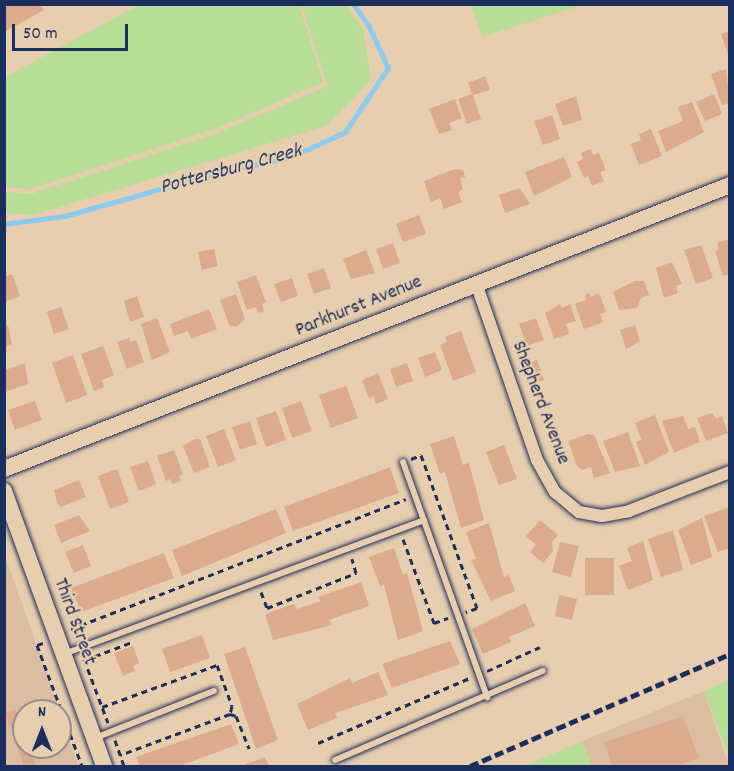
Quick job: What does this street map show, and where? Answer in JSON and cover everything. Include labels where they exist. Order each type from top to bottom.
[{"type":"street","name":"Parkhurst Avenue","points":[[4,470],[729,185]]},
{"type":"street","name":"Shepherd Avenue","points":[[476,283],[537,460],[555,492],[579,512],[602,516],[629,511],[729,472]]},
{"type":"street","name":"Third Street","points":[[4,491],[72,652],[94,739],[104,766]]},
{"type":"lane","points":[[403,462],[487,697]]},
{"type":"lane","points":[[72,652],[424,520]]},
{"type":"lane","points":[[335,760],[487,697],[543,671]]},
{"type":"lane","points":[[94,739],[214,691]]},
{"type":"path","points":[[392,543],[402,539],[434,623],[477,608],[421,455],[403,462]]},
{"type":"path","points":[[404,487],[408,498]]},
{"type":"path","points":[[71,629],[434,488]]},
{"type":"path","points":[[260,592],[267,608],[356,573],[350,559],[361,555]]},
{"type":"path","points":[[447,618],[451,628]]},
{"type":"path","points":[[68,619],[72,652],[111,731],[124,766]]},
{"type":"path","points":[[318,743],[540,647]]},
{"type":"path","points":[[466,669],[470,679]]},
{"type":"path","points":[[230,714],[236,716],[249,748]]},
{"type":"shaded area","points":[[4,553],[56,699],[12,699],[12,759],[72,759],[72,748],[78,766],[5,766]]},
{"type":"shaded area","points":[[704,691],[729,766],[592,766],[582,741]]},
{"type":"green space","points":[[471,4],[582,4],[582,5],[482,37]]},
{"type":"green space","points":[[139,5],[299,5],[323,82],[215,129],[30,189],[5,187],[5,77]]},
{"type":"green space","points":[[302,5],[346,5],[363,30],[371,80],[326,126],[33,215],[5,213],[5,192],[31,194],[215,134],[328,86]]},
{"type":"green space","points":[[729,680],[729,756],[704,691]]},
{"type":"green space","points":[[582,741],[592,766],[525,766]]},
{"type":"building","points":[[4,4],[41,4],[44,10],[4,32]]},
{"type":"building","points":[[730,31],[730,57],[729,57],[721,34]]},
{"type":"building","points":[[726,69],[730,103],[722,105],[711,74]]},
{"type":"building","points":[[485,76],[490,90],[473,95],[481,119],[467,124],[458,99],[472,94],[468,83]]},
{"type":"building","points":[[714,94],[722,114],[705,121],[696,102]]},
{"type":"building","points":[[576,96],[582,120],[563,126],[555,104]]},
{"type":"building","points":[[455,99],[462,118],[449,123],[452,130],[439,134],[429,109]]},
{"type":"building","points":[[692,102],[704,132],[666,152],[658,131],[683,121],[678,107]]},
{"type":"building","points":[[552,115],[560,139],[543,145],[534,121]]},
{"type":"building","points":[[651,129],[662,156],[639,165],[631,144],[641,140],[639,134]]},
{"type":"building","points":[[591,149],[593,155],[599,153],[606,170],[600,172],[604,181],[592,186],[588,176],[584,178],[577,162],[583,159],[581,153]]},
{"type":"building","points":[[564,157],[572,177],[534,196],[525,172]]},
{"type":"building","points":[[455,169],[463,170],[465,177],[460,179],[463,189],[458,192],[462,202],[444,209],[440,198],[431,202],[424,181]]},
{"type":"building","points":[[520,188],[530,204],[505,213],[499,195]]},
{"type":"building","points":[[419,215],[426,234],[403,242],[396,224]]},
{"type":"building","points":[[729,239],[730,274],[723,276],[715,251],[719,250],[717,243]]},
{"type":"building","points":[[393,243],[400,263],[383,269],[376,249]]},
{"type":"building","points":[[701,245],[713,278],[696,284],[684,250]]},
{"type":"building","points":[[214,249],[218,266],[202,270],[198,252]]},
{"type":"building","points":[[366,250],[375,273],[351,279],[343,259]]},
{"type":"building","points":[[672,262],[682,284],[676,286],[678,293],[664,298],[656,268]]},
{"type":"building","points":[[324,268],[331,288],[314,294],[307,274]]},
{"type":"building","points":[[12,274],[20,296],[4,302],[4,277]]},
{"type":"building","points":[[256,275],[266,302],[262,304],[264,311],[258,313],[256,307],[247,310],[237,282]]},
{"type":"building","points":[[292,278],[298,296],[281,302],[274,284]]},
{"type":"building","points":[[635,281],[644,281],[649,295],[641,298],[637,308],[619,310],[613,292]]},
{"type":"building","points":[[589,293],[591,297],[599,293],[606,312],[600,314],[603,322],[584,329],[575,304],[586,300],[585,295]]},
{"type":"building","points":[[236,294],[245,319],[236,327],[229,325],[220,300]]},
{"type":"building","points":[[137,296],[144,317],[130,322],[124,301]]},
{"type":"building","points":[[560,304],[562,308],[570,304],[576,321],[566,324],[569,334],[554,339],[545,313]]},
{"type":"building","points":[[61,307],[69,329],[54,334],[47,312]]},
{"type":"building","points":[[209,309],[217,329],[191,339],[188,331],[174,336],[170,324]]},
{"type":"building","points":[[157,318],[170,352],[152,360],[141,324]]},
{"type":"building","points":[[536,318],[544,340],[527,346],[519,324]]},
{"type":"building","points":[[8,325],[12,345],[4,347],[4,326]]},
{"type":"building","points":[[635,325],[640,341],[626,349],[620,330]]},
{"type":"building","points":[[461,331],[476,372],[453,381],[440,345],[447,342],[445,337]]},
{"type":"building","points":[[129,338],[130,342],[136,340],[144,362],[127,369],[117,342]]},
{"type":"building","points":[[103,346],[114,375],[102,380],[104,387],[94,391],[81,354]]},
{"type":"building","points":[[435,352],[442,370],[425,377],[418,358]]},
{"type":"building","points":[[73,355],[87,395],[66,403],[52,363]]},
{"type":"building","points":[[537,360],[544,380],[529,385],[522,365]]},
{"type":"building","points":[[25,363],[28,384],[5,392],[5,370]]},
{"type":"building","points":[[407,363],[413,381],[396,387],[390,369]]},
{"type":"building","points":[[378,373],[388,399],[376,404],[373,396],[369,398],[362,380]]},
{"type":"building","points":[[346,386],[358,418],[331,428],[319,395]]},
{"type":"building","points":[[35,401],[42,420],[15,430],[8,410]]},
{"type":"building","points":[[301,401],[312,431],[292,438],[282,408]]},
{"type":"building","points":[[276,411],[286,440],[266,447],[256,418]]},
{"type":"building","points":[[713,413],[716,419],[722,416],[728,433],[706,441],[697,418]]},
{"type":"building","points":[[655,415],[669,452],[645,465],[636,442],[642,440],[635,423]]},
{"type":"building","points":[[683,416],[688,429],[695,427],[700,442],[674,453],[662,421]]},
{"type":"building","points":[[250,421],[257,444],[240,450],[232,427]]},
{"type":"building","points":[[224,429],[236,460],[218,467],[206,436]]},
{"type":"building","points":[[628,432],[640,466],[615,472],[603,441]]},
{"type":"building","points":[[588,434],[594,435],[610,473],[594,478],[591,467],[582,470],[577,466],[568,441]]},
{"type":"building","points":[[454,436],[463,465],[469,463],[484,520],[461,528],[445,472],[440,474],[430,444]]},
{"type":"building","points":[[194,439],[200,439],[210,467],[194,473],[183,446]]},
{"type":"building","points":[[504,445],[517,479],[499,485],[486,452]]},
{"type":"building","points":[[174,450],[183,474],[179,476],[181,481],[172,484],[170,479],[166,481],[157,456]]},
{"type":"building","points":[[148,461],[156,484],[139,491],[130,467]]},
{"type":"building","points":[[390,467],[399,493],[293,531],[284,507]]},
{"type":"building","points":[[117,469],[129,502],[110,509],[98,476]]},
{"type":"building","points":[[79,480],[86,497],[61,507],[57,503],[54,490]]},
{"type":"building","points":[[730,507],[730,548],[718,552],[704,516]]},
{"type":"building","points":[[276,509],[286,533],[182,576],[172,550]]},
{"type":"building","points":[[79,515],[90,531],[61,543],[54,525]]},
{"type":"building","points":[[702,518],[712,557],[691,565],[678,530]]},
{"type":"building","points":[[540,520],[558,535],[552,542],[553,551],[543,563],[530,552],[536,545],[526,536]]},
{"type":"building","points":[[489,523],[504,577],[509,575],[515,591],[491,601],[471,560],[476,559],[466,532]]},
{"type":"building","points":[[673,530],[683,570],[661,577],[648,539]]},
{"type":"building","points":[[643,541],[653,580],[628,590],[619,566],[632,561],[627,548]]},
{"type":"building","points":[[560,542],[579,546],[571,577],[552,572]]},
{"type":"building","points":[[83,545],[91,566],[74,573],[65,552]]},
{"type":"building","points":[[394,548],[403,575],[407,573],[423,631],[398,640],[384,585],[380,586],[369,557]]},
{"type":"building","points":[[164,553],[174,578],[81,612],[71,588]]},
{"type":"building","points":[[585,558],[614,558],[614,595],[585,595]]},
{"type":"building","points":[[361,582],[369,606],[329,620],[332,625],[273,640],[265,614],[294,604],[297,609],[321,601],[318,597]]},
{"type":"building","points":[[559,595],[577,599],[572,620],[555,616]]},
{"type":"building","points":[[525,603],[535,626],[509,637],[511,642],[483,654],[472,629]]},
{"type":"building","points":[[202,635],[210,658],[170,672],[162,649]]},
{"type":"building","points":[[450,641],[460,664],[392,688],[382,664]]},
{"type":"building","points":[[133,646],[139,663],[133,666],[135,671],[123,676],[114,653]]},
{"type":"building","points":[[245,647],[278,740],[256,749],[224,654]]},
{"type":"building","points":[[378,672],[388,695],[335,713],[337,718],[308,730],[297,704],[350,678],[352,683]]},
{"type":"building","points":[[12,710],[12,733],[5,713]]},
{"type":"building","points":[[683,716],[699,758],[675,766],[612,766],[604,742]]},
{"type":"building","points":[[231,724],[239,744],[179,766],[140,766],[136,757]]},
{"type":"building","points":[[265,757],[269,766],[241,766]]},
{"type":"building","points":[[21,759],[34,759],[37,766],[24,766]]},
{"type":"waterway","name":"Pottersburg Creek","points":[[4,224],[65,216],[227,170],[289,158],[345,132],[388,68],[369,27],[353,4]]},
{"type":"railway","points":[[470,766],[730,654]]}]
